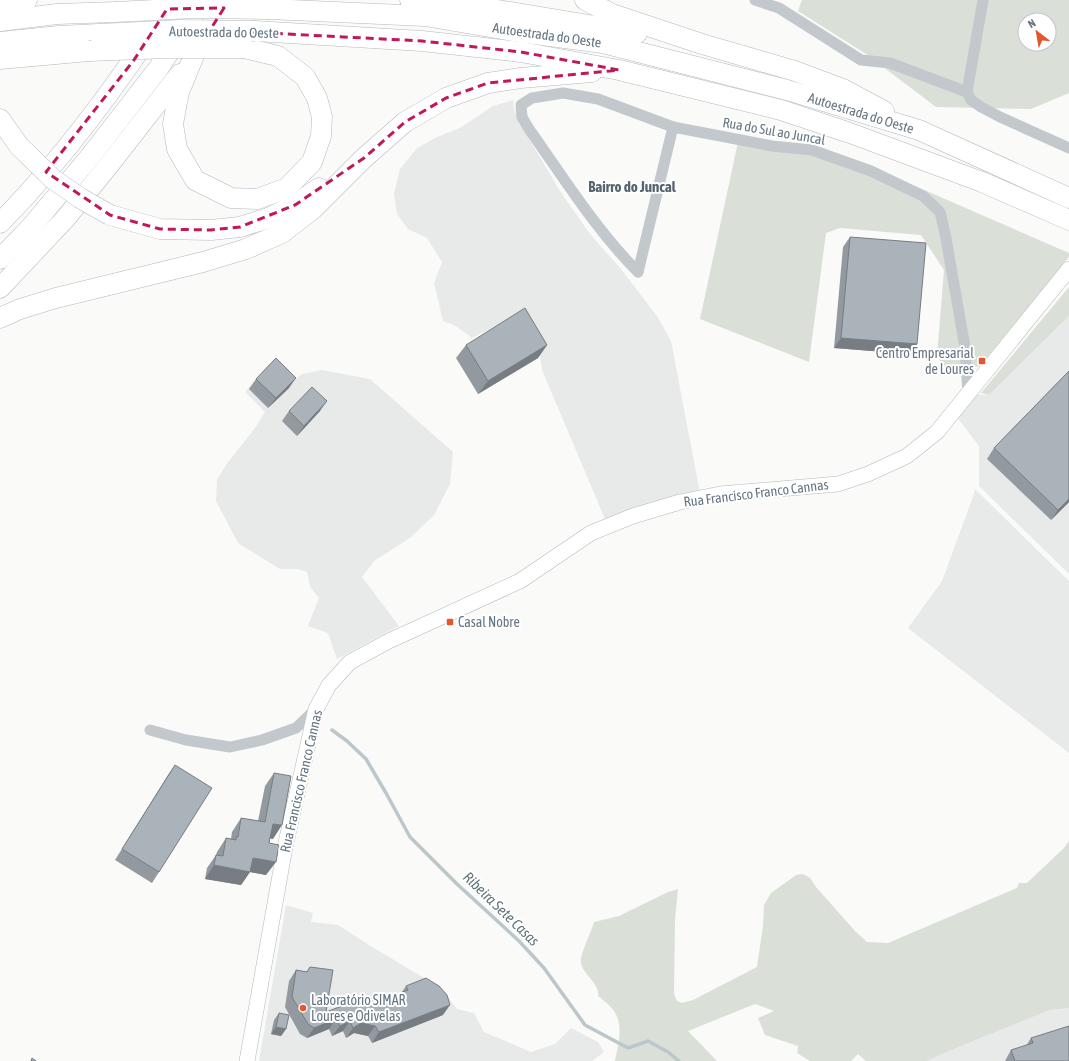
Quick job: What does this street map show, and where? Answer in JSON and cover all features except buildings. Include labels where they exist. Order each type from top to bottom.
[{"type":"highway","points":[[0,15],[27,0]]},
{"type":"highway","points":[[0,223],[16,207],[72,141],[134,60],[173,0]]},
{"type":"highway","points":[[0,259],[32,227],[89,158],[158,69],[203,0]]},
{"type":"highway","points":[[0,288],[65,219],[133,135],[193,58],[229,0]]},
{"type":"highway","points":[[410,0],[475,6],[702,44]]},
{"type":"highway","points":[[585,0],[612,14],[702,44],[795,71],[843,89],[919,130]]},
{"type":"highway","name":"Autoestrada do Oeste","points":[[0,15],[116,12],[193,8],[268,9],[425,16],[519,32],[603,43],[787,90],[919,130],[1069,198]]},
{"type":"highway","name":"Autoestrada do Oeste","points":[[3,50],[59,36],[179,30],[255,31],[430,42],[521,52],[619,70],[781,110],[850,133],[982,182],[1069,220]]},
{"type":"highway","points":[[3,50],[89,51],[167,48],[244,48],[278,56],[306,77],[317,98],[322,117],[321,136],[312,162],[287,188],[257,198],[231,198],[195,180],[177,149],[173,124],[178,92],[193,58]]},
{"type":"highway","points":[[0,318],[20,309],[49,300],[203,262],[246,249],[282,232],[313,209],[364,158],[404,122],[446,98],[488,83],[521,78],[619,70]]},
{"type":"highway","points":[[0,119],[19,146],[53,179],[80,198],[110,215],[160,229],[211,230],[240,227],[268,218],[295,205],[364,158]]},
{"type":"street","points":[[755,0],[779,8],[861,60],[890,63],[967,92]]},
{"type":"street","points":[[983,0],[967,92],[971,100],[1000,117],[1069,148]]},
{"type":"street","name":"Rua do Sul ao Juncal","points":[[673,127],[638,272],[592,218],[528,129],[522,118],[521,105],[532,98],[563,93],[598,100],[673,127],[772,146],[812,150],[871,171],[923,196],[940,212],[945,233],[965,347],[968,394]]},
{"type":"street","name":"Rua Francisco Franco Cannas","points":[[247,1061],[286,847],[316,709],[329,685],[350,662],[389,641],[520,581],[591,533],[633,516],[680,502],[720,494],[838,484],[868,474],[907,456],[937,432],[1069,269]]},
{"type":"street","points":[[150,730],[186,740],[230,747],[262,740],[296,728],[316,709]]},
{"type":"highlighted area","points":[[224,8],[210,30],[422,41],[521,52],[619,70],[488,83],[446,98],[405,122],[364,158],[295,205],[240,227],[211,230],[160,229],[110,215],[46,172],[134,60],[167,9]]},
{"type":"shaded area","points":[[802,0],[1069,0],[1069,93],[1031,109],[936,107],[866,54],[798,11]]},
{"type":"shaded area","points":[[513,100],[514,110],[560,191],[590,234],[621,269],[657,316],[671,341],[701,498],[608,526],[542,370],[540,355],[514,317],[472,338],[456,326],[443,321],[434,283],[442,262],[427,238],[408,229],[397,214],[394,194],[400,169],[417,148],[437,137],[460,128],[493,106]]},
{"type":"shaded area","points":[[738,142],[823,148],[1069,253],[1069,257],[980,366],[947,373],[937,356],[944,270],[921,235],[840,228],[826,233],[809,362],[700,319]]},
{"type":"shaded area","points":[[1069,287],[1069,316],[989,395],[981,393]]},
{"type":"shaded area","points":[[1069,316],[1069,574],[979,486],[979,446],[953,412],[968,394],[989,395]]},
{"type":"shaded area","points":[[269,364],[290,384],[302,374],[322,370],[370,379],[453,452],[450,484],[434,515],[410,538],[374,561],[362,577],[399,626],[337,659],[328,633],[308,626],[319,598],[310,587],[307,572],[298,569],[280,569],[238,543],[216,501],[217,480],[226,465],[255,428],[265,412],[245,392]]},
{"type":"shaded area","points":[[975,489],[1069,581],[1069,753],[908,628],[942,581]]},
{"type":"shaded area","points":[[1069,841],[1069,1008],[1050,1010],[927,1061],[866,1061],[858,1054],[851,1061],[810,1061],[797,1053],[798,1046],[765,1035],[758,1018],[774,1011],[755,1004],[688,1031],[717,1061],[615,1061],[619,1042],[619,1022],[611,1007],[598,996],[598,991],[594,983],[582,967],[581,963],[582,955],[594,922],[619,916],[668,892],[678,889],[675,919],[674,994],[677,1001],[682,1003],[693,1000],[757,967],[763,926],[764,905],[771,893],[796,875],[803,874],[810,878],[816,887],[855,931],[867,942],[888,943],[1017,888],[1019,883],[1027,883],[1064,848]]},
{"type":"shaded area","points":[[286,905],[313,913],[311,922],[338,925],[441,988],[457,1009],[474,1013],[484,1032],[531,1052],[555,1044],[571,1028],[598,1042],[604,1052],[592,1061],[259,1061]]},
{"type":"shaded area","points":[[1069,1008],[1069,1061],[927,1061],[1050,1010]]},
{"type":"waterway","name":"Ribeira Sete Casas","points":[[332,730],[347,741],[366,759],[410,837],[457,884],[519,941],[544,968],[585,1025],[628,1048],[648,1041],[668,1052],[679,1061]]},
{"type":"place","name":"Centro Empresarial de Loures","points":[[982,361]]},
{"type":"place","name":"Casal Nobre","points":[[450,622]]},
{"type":"place","name":"Laboratório SIMAR Loures e Odivelas","points":[[303,1008]]},
{"type":"district","name":"Bairro do Juncal","points":[[632,187]]}]
